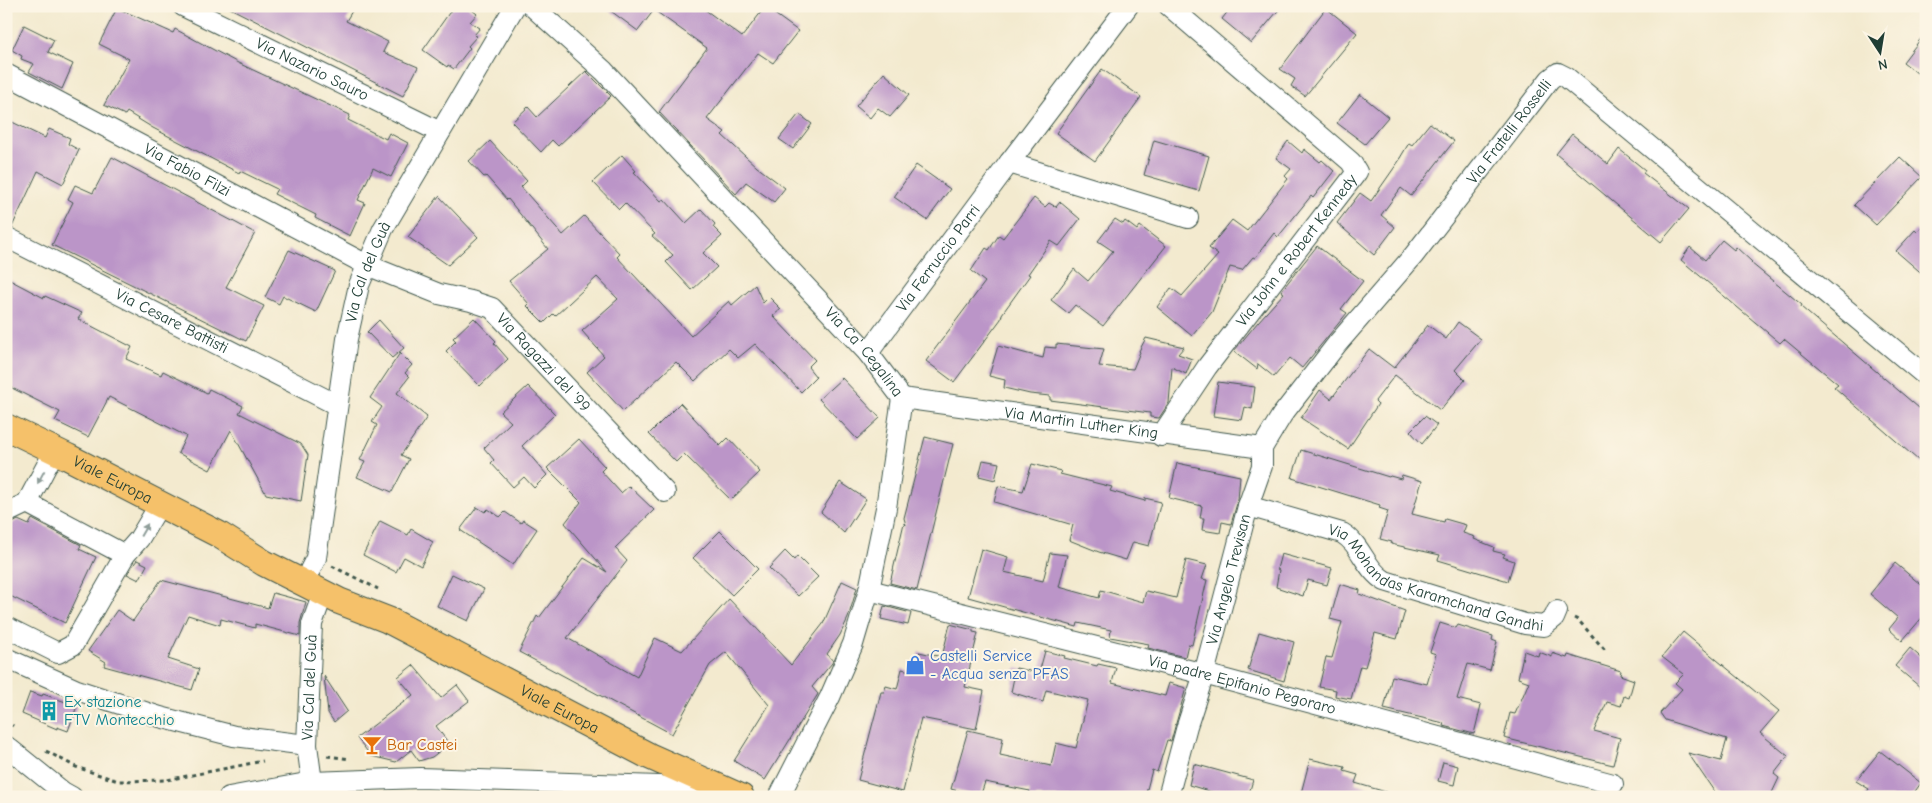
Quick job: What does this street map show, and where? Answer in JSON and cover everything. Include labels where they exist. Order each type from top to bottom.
[{"type":"main road","name":"Viale Europa","points":[[6,427],[55,450],[218,534],[264,563],[323,593],[388,620],[648,756],[738,795]]},
{"type":"main road","name":"Viale Europa","points":[[218,534],[266,549],[310,570],[346,589],[388,620]]},
{"type":"street","name":"Via Nazario Sauro","points":[[183,6],[440,132]]},
{"type":"street","name":"Via Cal del Guà","points":[[310,570],[316,558],[347,339],[359,285],[383,229],[515,6]]},
{"type":"street","name":"Via Ca' Cegalina","points":[[532,6],[604,71],[868,353],[902,398],[886,508],[869,590],[853,644],[830,697],[779,797]]},
{"type":"street","name":"Via Ferruccio Parri","points":[[868,353],[1128,6]]},
{"type":"street","name":"Via John e Robert Kennedy","points":[[1161,436],[1207,368],[1357,172],[1357,169],[1351,162],[1170,6]]},
{"type":"street","name":"Via Fratelli Rosselli","points":[[1262,448],[1282,415],[1337,344],[1392,282],[1550,79],[1558,73],[1666,159],[1926,376]]},
{"type":"street","name":"Via Fabio Filzi","points":[[6,74],[367,265]]},
{"type":"street","points":[[1009,163],[1188,218]]},
{"type":"street","name":"Via Cesare Battisti","points":[[6,237],[338,405]]},
{"type":"street","name":"Via Ragazzi del '99","points":[[367,265],[439,294],[492,308],[665,492]]},
{"type":"street","name":"Via Martin Luther King","points":[[902,398],[1161,436],[1262,448]]},
{"type":"street","name":"Via Angelo Trevisan","points":[[1168,797],[1187,726],[1204,674],[1248,506],[1262,466],[1262,448]]},
{"type":"street","points":[[6,513],[27,503],[55,450]]},
{"type":"street","points":[[27,503],[125,555]]},
{"type":"street","points":[[6,627],[58,653],[73,646],[125,555],[139,539],[160,504]]},
{"type":"street","name":"Via Mohandas Karamchand Gandhi","points":[[1248,506],[1342,533],[1352,541],[1374,573],[1385,580],[1525,624],[1544,626],[1554,618],[1557,611]]},
{"type":"street","name":"Via padre Epifanio Pegoraro","points":[[869,590],[1204,674],[1613,784]]},
{"type":"street","name":"Via Cal del Guà","points":[[307,790],[306,745],[312,624],[323,593]]},
{"type":"street","points":[[6,658],[77,690],[160,717],[234,736],[306,745]]},
{"type":"street","points":[[10,757],[72,797]]},
{"type":"street","points":[[230,797],[420,778],[507,780],[575,790],[660,791],[738,795]]},
{"type":"street","points":[[507,780],[519,797]]},
{"type":"path","name":"Via Mohandas Karamchand Gandhi","points":[[1557,611],[1578,620],[1606,651]]},
{"type":"path","points":[[6,720],[13,727]]},
{"type":"path","points":[[44,749],[76,767],[118,782],[167,780],[264,760]]},
{"type":"building","points":[[226,6],[355,6],[346,21],[388,42],[383,52],[418,67],[403,96]]},
{"type":"building","points":[[454,6],[467,6],[477,14],[470,22],[480,28],[474,35],[477,36],[468,46],[470,48],[454,69],[448,65],[447,67],[423,50]]},
{"type":"building","points":[[604,6],[700,6],[742,37],[765,7],[798,31],[773,63],[758,53],[707,119],[725,132],[722,135],[757,167],[785,188],[774,202],[746,182],[736,194],[659,112],[707,48],[654,10],[638,31]]},
{"type":"building","points":[[1232,6],[1282,6],[1251,43],[1222,19]]},
{"type":"building","points":[[117,8],[173,33],[175,29],[238,63],[350,115],[348,120],[386,139],[389,133],[408,143],[391,177],[373,168],[358,200],[365,203],[350,236],[315,218],[316,215],[274,194],[277,189],[240,171],[239,173],[153,128],[127,112],[125,115],[104,105],[129,59],[99,44]]},
{"type":"building","points":[[1326,8],[1357,33],[1305,96],[1291,86],[1295,79],[1280,69]]},
{"type":"building","points":[[24,25],[54,40],[48,52],[73,64],[62,89],[29,72],[34,64],[21,59],[22,56],[12,50]]},
{"type":"building","points":[[1926,32],[1926,80],[1903,62]]},
{"type":"building","points":[[1102,69],[1141,97],[1095,161],[1056,133]]},
{"type":"building","points":[[586,71],[611,96],[558,146],[552,140],[541,152],[512,122],[528,107],[537,117]]},
{"type":"building","points":[[884,73],[909,95],[890,117],[878,108],[870,118],[856,106]]},
{"type":"building","points":[[1360,94],[1388,117],[1365,144],[1337,123]]},
{"type":"building","points":[[799,114],[812,124],[793,149],[779,139]]},
{"type":"building","points":[[6,119],[45,138],[49,129],[70,138],[68,144],[79,150],[63,184],[38,171],[12,227],[6,225]]},
{"type":"building","points":[[1430,123],[1454,141],[1411,196],[1401,188],[1381,215],[1395,227],[1374,255],[1337,223],[1360,193],[1371,201],[1401,158],[1409,143],[1412,145]]},
{"type":"building","points":[[1572,134],[1608,164],[1619,149],[1645,170],[1643,173],[1689,209],[1661,242],[1556,154]]},
{"type":"building","points":[[1154,140],[1209,156],[1199,191],[1144,175]]},
{"type":"building","points":[[490,141],[527,181],[521,187],[563,235],[584,216],[620,254],[617,257],[691,336],[729,301],[732,305],[755,285],[763,303],[769,297],[781,309],[773,316],[815,360],[808,367],[816,377],[801,392],[755,344],[738,358],[729,349],[695,381],[676,362],[623,411],[587,372],[604,356],[582,331],[618,299],[597,277],[555,316],[553,314],[544,323],[527,306],[529,304],[509,281],[548,249],[508,199],[469,161]]},
{"type":"building","points":[[1288,141],[1302,153],[1304,149],[1320,162],[1322,160],[1334,171],[1278,237],[1274,233],[1255,258],[1253,257],[1242,270],[1230,267],[1212,312],[1192,336],[1157,307],[1171,288],[1182,296],[1218,255],[1209,248],[1232,220],[1247,231],[1288,179],[1285,176],[1291,169],[1276,158]]},
{"type":"building","points":[[622,155],[636,171],[634,172],[661,201],[664,199],[686,223],[701,209],[715,224],[713,227],[722,236],[703,253],[717,267],[692,290],[666,262],[673,255],[652,236],[655,234],[625,203],[619,209],[593,182]]},
{"type":"building","points":[[112,157],[255,233],[226,287],[264,306],[246,341],[52,245],[73,202],[68,199],[75,185],[93,193]]},
{"type":"building","points":[[1900,157],[1922,177],[1876,225],[1854,205]]},
{"type":"building","points":[[916,165],[950,189],[927,220],[894,197]]},
{"type":"building","points":[[439,196],[478,237],[448,265],[408,237]]},
{"type":"building","points":[[1034,198],[1045,207],[1049,203],[1056,207],[1060,202],[1080,219],[1059,246],[1051,241],[1028,274],[1030,275],[1002,314],[1001,319],[954,382],[926,361],[985,282],[971,271],[986,248],[989,250],[999,235],[1003,238]]},
{"type":"building","points":[[1115,219],[1123,224],[1125,221],[1137,230],[1140,226],[1166,246],[1103,326],[1075,305],[1068,313],[1051,300],[1074,269],[1088,281],[1113,251],[1098,241]]},
{"type":"building","points":[[1926,222],[1926,277],[1896,251],[1915,230],[1917,232]]},
{"type":"building","points":[[1722,240],[1734,250],[1736,247],[1751,263],[1802,305],[1801,307],[1926,414],[1926,467],[1834,387],[1838,384],[1784,339],[1780,343],[1681,260],[1690,247],[1705,260]]},
{"type":"building","points":[[1317,246],[1363,281],[1341,309],[1347,313],[1302,368],[1290,358],[1274,377],[1258,364],[1257,369],[1234,351],[1284,293],[1281,291]]},
{"type":"building","points":[[289,250],[335,271],[316,312],[283,296],[279,304],[265,297]]},
{"type":"building","points":[[6,278],[44,298],[45,296],[82,313],[78,319],[132,347],[126,359],[161,375],[163,371],[207,393],[209,389],[243,406],[239,413],[301,444],[308,455],[301,501],[266,494],[231,430],[210,470],[178,453],[186,436],[109,397],[88,437],[55,421],[60,412],[6,385]]},
{"type":"building","points":[[474,318],[496,341],[494,343],[508,359],[480,386],[446,351],[456,341],[453,338]]},
{"type":"building","points":[[379,320],[404,348],[392,358],[367,332]]},
{"type":"building","points":[[1458,322],[1481,339],[1455,370],[1465,380],[1440,410],[1395,375],[1375,401],[1378,404],[1348,449],[1301,418],[1320,390],[1331,399],[1369,349],[1394,368],[1428,325],[1446,339]]},
{"type":"building","points":[[1146,338],[1184,347],[1178,354],[1192,359],[1186,374],[1172,367],[1169,403],[1159,418],[1150,417],[1150,413],[1050,400],[1050,396],[1004,388],[1005,380],[989,376],[998,346],[1043,358],[1045,347],[1056,348],[1056,344],[1104,349],[1099,366],[1133,369]]},
{"type":"building","points":[[400,353],[412,365],[405,373],[409,377],[397,393],[427,417],[401,455],[409,459],[392,492],[357,477],[365,462],[360,460],[377,425],[372,422],[382,407],[370,398]]},
{"type":"building","points":[[842,378],[880,418],[857,439],[819,399]]},
{"type":"building","points":[[1218,382],[1255,387],[1252,409],[1245,407],[1242,420],[1213,416]]},
{"type":"building","points":[[528,386],[555,414],[522,446],[547,475],[534,488],[524,477],[513,487],[491,463],[494,460],[484,448],[511,422],[500,412]]},
{"type":"building","points":[[680,403],[720,446],[728,438],[760,472],[731,500],[684,454],[676,462],[649,434]]},
{"type":"building","points":[[1425,416],[1437,425],[1422,444],[1410,431]]},
{"type":"building","points":[[925,437],[953,444],[917,590],[890,583],[904,523],[906,525],[904,518]]},
{"type":"building","points":[[579,439],[605,467],[601,471],[621,493],[629,486],[654,510],[615,548],[627,561],[567,638],[637,677],[655,638],[682,651],[729,599],[791,665],[823,624],[842,581],[857,588],[848,618],[840,635],[827,654],[833,661],[812,687],[818,694],[765,780],[734,761],[769,705],[726,652],[710,665],[672,734],[519,652],[537,616],[539,618],[584,558],[607,572],[565,523],[581,502],[547,468]]},
{"type":"building","points":[[1301,450],[1389,477],[1401,479],[1402,475],[1422,481],[1412,514],[1444,522],[1445,519],[1466,525],[1463,533],[1494,547],[1493,551],[1505,554],[1503,557],[1514,561],[1508,581],[1438,560],[1440,555],[1391,544],[1392,542],[1380,539],[1388,511],[1379,508],[1380,505],[1292,478]]},
{"type":"building","points":[[983,460],[999,463],[995,480],[979,476]]},
{"type":"building","points":[[1177,463],[1240,476],[1238,500],[1231,524],[1222,522],[1220,533],[1202,530],[1204,518],[1200,518],[1202,506],[1169,498]]},
{"type":"building","points":[[1032,464],[1061,471],[1060,474],[1112,487],[1110,491],[1145,501],[1145,498],[1161,502],[1149,546],[1133,542],[1126,560],[1069,540],[1073,525],[994,502],[998,486],[1023,491]]},
{"type":"building","points":[[840,482],[866,499],[844,533],[821,512]]},
{"type":"building","points":[[477,507],[485,512],[488,509],[500,517],[505,512],[521,523],[523,520],[537,529],[513,565],[460,530]]},
{"type":"building","points":[[32,519],[81,545],[79,549],[96,557],[65,623],[6,594],[6,534],[11,524],[18,520],[29,525]]},
{"type":"building","points":[[380,521],[408,535],[411,529],[433,542],[421,566],[404,557],[396,572],[363,555]]},
{"type":"building","points":[[720,531],[758,569],[732,595],[693,558]]},
{"type":"building","points":[[981,549],[1008,557],[1004,572],[1043,581],[1050,553],[1067,555],[1059,587],[1099,598],[1101,590],[1143,602],[1146,591],[1176,598],[1186,560],[1207,565],[1202,579],[1207,580],[1192,645],[1188,644],[1185,657],[1148,648],[1149,644],[1110,637],[1111,630],[1078,623],[1077,627],[968,597]]},
{"type":"building","points":[[785,551],[794,560],[797,556],[818,577],[798,596],[769,568]]},
{"type":"building","points":[[1281,554],[1332,568],[1327,585],[1308,580],[1303,596],[1276,587],[1279,570],[1277,569]]},
{"type":"building","points":[[137,560],[147,565],[139,580],[127,574]]},
{"type":"building","points":[[1895,563],[1926,589],[1926,613],[1902,641],[1889,629],[1898,618],[1870,594]]},
{"type":"building","points":[[452,574],[484,589],[468,621],[437,606]]},
{"type":"building","points":[[161,580],[268,608],[273,593],[306,602],[300,623],[300,636],[255,624],[255,628],[221,619],[220,625],[188,615],[168,659],[199,669],[192,690],[104,666],[106,662],[88,651],[117,610],[133,621]]},
{"type":"building","points":[[1340,584],[1360,590],[1359,594],[1405,611],[1397,639],[1375,633],[1365,667],[1360,666],[1351,699],[1335,696],[1336,690],[1319,687],[1326,657],[1332,658],[1342,622],[1330,619]]},
{"type":"building","points":[[884,606],[911,613],[908,625],[881,619]]},
{"type":"building","points":[[1440,623],[1456,628],[1458,625],[1493,636],[1492,640],[1497,642],[1490,670],[1468,664],[1457,699],[1481,705],[1474,734],[1443,726],[1444,723],[1384,709],[1392,676],[1427,684],[1436,654],[1430,652]]},
{"type":"building","points":[[950,624],[978,633],[965,687],[984,691],[976,729],[921,718],[903,792],[858,780],[881,692],[884,692],[886,686],[897,689],[902,669],[914,672],[919,652],[942,657]]},
{"type":"building","points":[[1259,632],[1294,642],[1284,681],[1248,670]]},
{"type":"building","points":[[1683,632],[1779,711],[1760,733],[1788,756],[1774,774],[1779,778],[1770,797],[1718,797],[1688,753],[1721,761],[1727,739],[1665,720],[1660,713],[1682,689],[1675,683],[1684,674],[1662,657]]},
{"type":"building","points":[[1910,648],[1926,662],[1926,692],[1895,666]]},
{"type":"building","points":[[1045,651],[1097,666],[1098,664],[1116,668],[1112,683],[1165,696],[1169,683],[1186,688],[1171,741],[1167,740],[1157,772],[1152,770],[1145,797],[1028,797],[1030,791],[985,782],[980,797],[951,789],[968,730],[1003,738],[1000,755],[1051,766],[1056,743],[1076,748],[1088,700],[1046,690],[1043,702],[1011,692],[1016,668],[1039,673]]},
{"type":"building","points":[[1524,651],[1538,656],[1539,652],[1552,657],[1552,653],[1567,658],[1568,655],[1621,671],[1620,675],[1634,680],[1629,698],[1624,696],[1621,706],[1607,702],[1594,731],[1620,738],[1613,765],[1504,738],[1510,713],[1515,714],[1529,682],[1518,678]]},
{"type":"building","points":[[413,665],[441,698],[457,685],[469,701],[436,726],[449,744],[432,757],[419,761],[411,750],[396,762],[371,756],[357,738],[413,695],[398,677]]},
{"type":"building","points":[[324,676],[347,711],[334,722],[328,713]]},
{"type":"building","name":"Ex stazione FTV Montecchio","points":[[30,692],[42,696],[43,694],[77,706],[68,731],[57,727],[57,729],[22,714]]},
{"type":"building","points":[[1880,751],[1921,783],[1911,797],[1864,797],[1869,789],[1856,781]]},
{"type":"building","points":[[1310,759],[1345,767],[1344,771],[1358,775],[1355,783],[1386,792],[1385,797],[1300,797]]},
{"type":"building","points":[[1443,762],[1458,766],[1454,785],[1438,781]]},
{"type":"building","points":[[1194,764],[1253,780],[1248,797],[1228,797],[1189,785]]},
{"type":"place","name":"Castelli Service - Acqua senza PFAS","points":[[915,665]]},
{"type":"place","name":"Ex stazione FTV Montecchio","points":[[49,711]]},
{"type":"place","name":"Bar Castei","points":[[372,745]]}]
